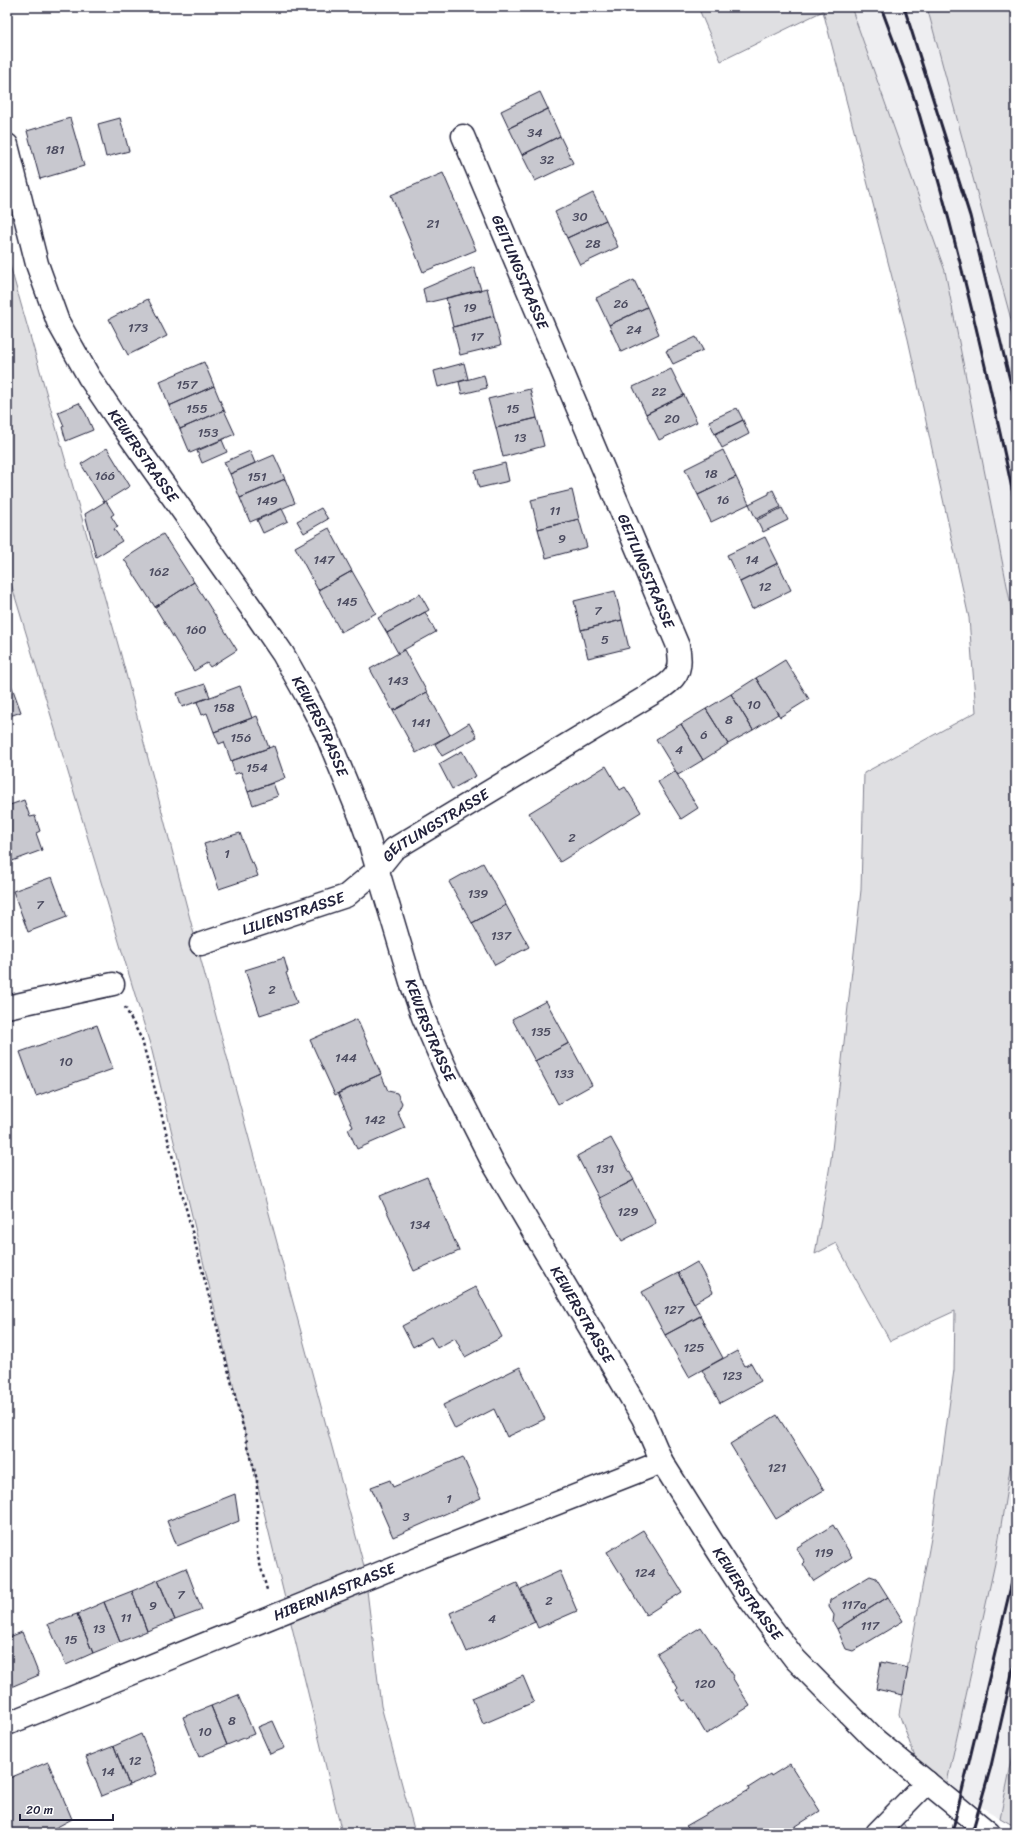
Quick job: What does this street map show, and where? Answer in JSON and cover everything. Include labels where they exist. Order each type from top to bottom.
[{"type":"street","name":"GEITLINGSTRASSE","points":[[377,870],[394,849],[672,681],[679,671],[681,660],[678,646],[463,136]]},
{"type":"street","name":"KEWERSTRASSE","points":[[7,145],[37,264],[58,322],[89,377],[283,654],[306,695],[329,740],[362,822],[411,982],[423,1017],[448,1074],[493,1163],[643,1418],[662,1462],[747,1596],[777,1638],[795,1659],[872,1738],[989,1833]]},
{"type":"street","name":"LILIENSTRASSE","points":[[201,944],[346,896],[377,870]]},
{"type":"street","points":[[7,1007],[113,984]]},
{"type":"street","name":"HIBERNIASTRASSE","points":[[7,1724],[274,1615],[662,1462]]},
{"type":"street","points":[[877,1833],[927,1782]]},
{"type":"path","points":[[113,984],[142,1040],[257,1480],[257,1553],[274,1615]]},
{"type":"shaded area","points":[[698,7],[851,7],[945,271],[1010,601],[1016,652],[1016,1431],[995,1563],[946,1787],[919,1768],[899,1714],[933,1527],[954,1370],[955,1311],[890,1341],[836,1243],[815,1254],[831,1159],[861,890],[864,773],[976,712],[969,618],[908,339],[823,11],[721,61]]},
{"type":"shaded area","points":[[851,7],[936,7],[1016,185],[1016,652],[1010,601],[946,276]]},
{"type":"shaded area","points":[[927,7],[1016,7],[1016,338]]},
{"type":"shaded area","points":[[7,255],[121,655],[195,938],[364,1566],[381,1706],[415,1833],[342,1833],[152,1051],[7,570]]},
{"type":"shaded area","points":[[1016,1431],[1016,1827],[946,1787],[995,1563]]},
{"type":"shaded area","points":[[1016,1741],[1016,1827],[1000,1818]]},
{"type":"shaded area","points":[[897,1813],[909,1833],[892,1833]]},
{"type":"building","points":[[540,92],[548,109],[509,128],[501,111]]},
{"type":"building","points":[[548,109],[560,136],[522,155],[509,128]]},
{"type":"building","points":[[70,118],[84,166],[40,179],[27,131]]},
{"type":"building","points":[[120,118],[129,151],[106,157],[98,124]]},
{"type":"building","points":[[560,136],[573,163],[535,181],[522,155]]},
{"type":"building","points":[[443,173],[476,250],[423,272],[391,195]]},
{"type":"building","points":[[593,193],[606,220],[567,238],[555,212]]},
{"type":"building","points":[[606,220],[618,247],[580,265],[567,238]]},
{"type":"building","points":[[474,267],[481,290],[426,303],[423,289]]},
{"type":"building","points":[[634,280],[647,307],[609,325],[596,298]]},
{"type":"building","points":[[487,288],[494,316],[453,327],[446,298]]},
{"type":"building","points":[[148,299],[167,336],[128,355],[109,319]]},
{"type":"building","points":[[647,307],[659,334],[621,352],[609,325]]},
{"type":"building","points":[[494,316],[501,345],[460,355],[453,327]]},
{"type":"building","points":[[696,337],[703,350],[673,364],[666,351]]},
{"type":"building","points":[[204,362],[214,386],[169,406],[160,381]]},
{"type":"building","points":[[464,363],[468,379],[438,387],[434,371]]},
{"type":"building","points":[[671,369],[684,395],[646,414],[633,387]]},
{"type":"building","points":[[484,375],[487,388],[462,394],[459,382]]},
{"type":"building","points":[[214,386],[224,410],[180,429],[169,406]]},
{"type":"building","points":[[530,389],[537,418],[496,428],[488,399]]},
{"type":"building","points":[[684,395],[697,422],[659,440],[646,414]]},
{"type":"building","points":[[79,403],[93,430],[66,441],[62,427],[64,426],[58,412]]},
{"type":"building","points":[[737,408],[743,420],[715,434],[709,421]]},
{"type":"building","points":[[224,410],[235,434],[190,453],[180,429]]},
{"type":"building","points":[[537,418],[544,446],[503,457],[496,428]]},
{"type":"building","points":[[743,420],[749,434],[722,448],[715,434]]},
{"type":"building","points":[[222,440],[227,452],[202,463],[197,451]]},
{"type":"building","points":[[107,448],[130,486],[104,502],[81,464]]},
{"type":"building","points":[[723,450],[736,477],[698,495],[685,469]]},
{"type":"building","points":[[250,451],[255,463],[230,474],[224,462]]},
{"type":"building","points":[[274,455],[285,479],[240,498],[230,474]]},
{"type":"building","points":[[505,463],[509,481],[479,488],[475,471]]},
{"type":"building","points":[[736,477],[749,504],[711,522],[698,495]]},
{"type":"building","points":[[285,479],[295,503],[250,522],[240,498]]},
{"type":"building","points":[[572,490],[579,519],[538,529],[531,500]]},
{"type":"building","points":[[773,490],[781,507],[756,519],[749,504],[769,494],[769,492]]},
{"type":"building","points":[[106,501],[114,514],[111,516],[118,527],[114,529],[122,541],[96,557],[85,514]]},
{"type":"building","points":[[321,508],[328,519],[304,533],[297,521]]},
{"type":"building","points":[[782,508],[788,520],[763,532],[757,520]]},
{"type":"building","points":[[282,509],[288,521],[263,533],[257,520]]},
{"type":"building","points":[[579,519],[587,547],[546,558],[538,529]]},
{"type":"building","points":[[329,528],[352,571],[318,590],[295,547]]},
{"type":"building","points":[[163,534],[194,582],[155,607],[124,559]]},
{"type":"building","points":[[765,537],[778,563],[740,582],[727,555]]},
{"type":"building","points":[[778,563],[791,590],[752,609],[740,582]]},
{"type":"building","points":[[352,571],[376,613],[341,632],[318,590]]},
{"type":"building","points":[[194,582],[237,650],[210,667],[207,663],[194,671],[155,607]]},
{"type":"building","points":[[615,591],[622,620],[581,630],[574,601]]},
{"type":"building","points":[[420,594],[429,610],[387,633],[378,618]]},
{"type":"building","points":[[425,612],[436,632],[398,653],[387,633]]},
{"type":"building","points":[[622,620],[629,648],[588,658],[581,630]]},
{"type":"building","points":[[404,650],[427,692],[393,711],[370,669]]},
{"type":"building","points":[[785,660],[809,699],[780,717],[756,678]]},
{"type":"building","points":[[7,673],[21,712],[7,717]]},
{"type":"building","points":[[756,678],[778,714],[753,730],[731,694]]},
{"type":"building","points":[[205,684],[210,697],[182,707],[177,693]]},
{"type":"building","points":[[240,686],[252,718],[214,732],[207,713],[202,715],[197,702]]},
{"type":"building","points":[[427,692],[450,735],[416,753],[393,711]]},
{"type":"building","points":[[731,694],[753,730],[728,744],[706,709]]},
{"type":"building","points":[[706,709],[728,744],[703,760],[681,724]]},
{"type":"building","points":[[257,716],[269,748],[231,761],[224,742],[219,744],[214,732]]},
{"type":"building","points":[[469,723],[477,737],[442,756],[435,744]]},
{"type":"building","points":[[681,724],[703,760],[678,775],[656,739]]},
{"type":"building","points":[[274,746],[285,778],[248,792],[241,772],[235,774],[231,761]]},
{"type":"building","points":[[462,751],[476,776],[452,789],[439,764]]},
{"type":"building","points":[[606,766],[620,790],[625,787],[641,812],[560,862],[529,813]]},
{"type":"building","points":[[675,771],[698,808],[681,819],[658,782]]},
{"type":"building","points":[[273,783],[278,796],[253,805],[248,792]]},
{"type":"building","points":[[24,800],[30,817],[35,816],[40,831],[36,833],[42,850],[7,863],[7,806]]},
{"type":"building","points":[[240,833],[251,863],[253,862],[258,876],[219,889],[204,844]]},
{"type":"building","points":[[483,863],[506,905],[472,923],[449,882]]},
{"type":"building","points":[[52,877],[67,917],[28,932],[13,891]]},
{"type":"building","points":[[506,905],[529,947],[495,965],[472,923]]},
{"type":"building","points":[[284,958],[288,972],[286,973],[297,1003],[260,1015],[245,970]]},
{"type":"building","points":[[546,1001],[569,1043],[535,1061],[512,1019]]},
{"type":"building","points":[[357,1019],[381,1074],[335,1095],[310,1040]]},
{"type":"building","points":[[97,1025],[113,1069],[36,1096],[20,1052]]},
{"type":"building","points":[[569,1043],[592,1085],[558,1104],[535,1061]]},
{"type":"building","points":[[381,1074],[388,1091],[397,1093],[402,1103],[397,1111],[405,1128],[357,1149],[348,1129],[353,1127],[338,1093]]},
{"type":"building","points":[[611,1138],[634,1180],[599,1198],[577,1156]]},
{"type":"building","points":[[427,1177],[459,1251],[414,1271],[380,1196]]},
{"type":"building","points":[[634,1180],[656,1223],[622,1241],[599,1198]]},
{"type":"building","points":[[697,1262],[713,1292],[694,1303],[678,1273]]},
{"type":"building","points":[[678,1273],[701,1316],[665,1335],[642,1292]]},
{"type":"building","points":[[476,1287],[502,1337],[465,1357],[455,1338],[437,1348],[431,1337],[413,1347],[402,1326]]},
{"type":"building","points":[[700,1316],[723,1358],[689,1377],[665,1335]]},
{"type":"building","points":[[737,1351],[745,1366],[751,1363],[761,1381],[720,1403],[702,1370]]},
{"type":"building","points":[[520,1367],[545,1419],[507,1437],[494,1409],[455,1429],[443,1405]]},
{"type":"building","points":[[777,1415],[824,1490],[776,1519],[730,1444]]},
{"type":"building","points":[[463,1457],[481,1498],[393,1537],[371,1487],[390,1480],[393,1487]]},
{"type":"building","points":[[235,1494],[239,1521],[177,1546],[167,1521]]},
{"type":"building","points":[[833,1525],[852,1557],[814,1581],[803,1564],[805,1562],[796,1548]]},
{"type":"building","points":[[643,1530],[682,1592],[646,1615],[607,1552]]},
{"type":"building","points":[[186,1568],[202,1610],[175,1620],[158,1580]]},
{"type":"building","points":[[560,1571],[577,1611],[538,1628],[521,1589]]},
{"type":"building","points":[[870,1576],[876,1578],[888,1597],[837,1629],[833,1622],[834,1615],[829,1607],[830,1600]]},
{"type":"building","points":[[158,1580],[175,1620],[147,1631],[132,1591]]},
{"type":"building","points":[[517,1583],[535,1622],[467,1652],[450,1613]]},
{"type":"building","points":[[132,1591],[147,1631],[120,1642],[104,1602]]},
{"type":"building","points":[[888,1597],[903,1621],[853,1651],[846,1649],[837,1629]]},
{"type":"building","points":[[104,1602],[120,1642],[93,1653],[77,1614]]},
{"type":"building","points":[[77,1614],[93,1653],[66,1665],[48,1624]]},
{"type":"building","points":[[701,1627],[734,1676],[732,1677],[750,1706],[706,1734],[686,1700],[683,1701],[676,1690],[678,1688],[657,1654]]},
{"type":"building","points":[[22,1632],[39,1675],[11,1687],[7,1677],[7,1638]]},
{"type":"building","points":[[881,1662],[908,1668],[903,1695],[876,1689]]},
{"type":"building","points":[[523,1676],[534,1702],[483,1724],[472,1698]]},
{"type":"building","points":[[7,1677],[11,1687],[7,1688]]},
{"type":"building","points":[[238,1695],[254,1734],[227,1745],[211,1706]]},
{"type":"building","points":[[211,1706],[227,1745],[199,1757],[183,1717]]},
{"type":"building","points":[[273,1721],[285,1748],[270,1754],[258,1727]]},
{"type":"building","points":[[141,1734],[157,1774],[129,1785],[114,1746]]},
{"type":"building","points":[[114,1746],[129,1785],[102,1796],[86,1757]]},
{"type":"building","points":[[48,1762],[72,1819],[46,1833],[7,1833],[7,1779]]},
{"type":"building","points":[[790,1764],[820,1811],[785,1833],[680,1833],[688,1828],[686,1826],[749,1790],[748,1788],[770,1774],[771,1776]]},
{"type":"railway","points":[[881,7],[918,109],[949,219],[984,363],[1016,508]]},
{"type":"railway","points":[[904,7],[970,216],[1016,405]]},
{"type":"railway","points":[[952,1833],[1016,1565]]},
{"type":"railway","points":[[972,1833],[991,1766],[1016,1656]]}]
